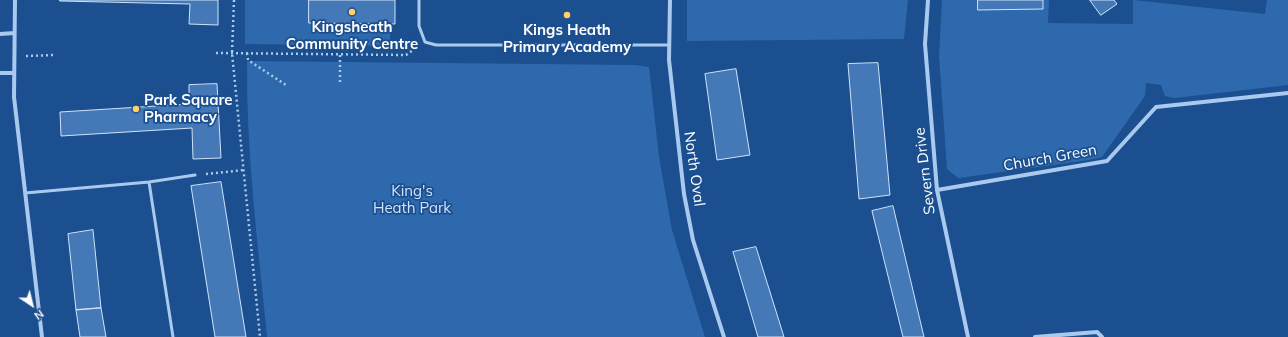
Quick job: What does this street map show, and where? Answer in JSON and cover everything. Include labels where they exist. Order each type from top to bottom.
[{"type":"street","points":[[15,0],[14,97],[42,337]]},
{"type":"street","name":"North Oval","points":[[670,0],[668,45],[669,60],[684,194],[693,240],[724,337]]},
{"type":"street","name":"Severn Drive","points":[[928,0],[925,44],[937,190],[968,337]]},
{"type":"street","points":[[0,34],[14,34]]},
{"type":"street","points":[[0,73],[14,72]]},
{"type":"street","name":"Church Green","points":[[937,190],[1107,161],[1156,107],[1288,93]]},
{"type":"street","points":[[1035,337],[1097,332],[1102,337]]},
{"type":"lane","points":[[419,0],[419,26],[425,42],[436,45],[668,45]]},
{"type":"lane","points":[[25,193],[149,182],[195,175]]},
{"type":"lane","points":[[149,182],[173,337]]},
{"type":"path","points":[[234,0],[232,53],[260,337]]},
{"type":"path","points":[[216,53],[406,55],[425,42]]},
{"type":"path","points":[[247,53],[248,60],[286,85]]},
{"type":"path","points":[[340,54],[340,82]]},
{"type":"path","points":[[14,56],[54,55]]},
{"type":"path","points":[[195,175],[244,170]]},
{"type":"green space","points":[[245,0],[390,0],[390,46],[245,44]]},
{"type":"green space","points":[[687,0],[908,0],[904,39],[687,41]]},
{"type":"green space","points":[[942,0],[1049,0],[1048,23],[1133,24],[1133,0],[1265,14],[1267,0],[1288,0],[1288,85],[1175,98],[1165,96],[1161,85],[1146,83],[1145,96],[1102,157],[958,178],[947,169],[939,56]]},
{"type":"green space","name":"King's Heath Park","points":[[247,61],[635,65],[649,67],[659,157],[672,230],[705,337],[267,337],[256,234],[248,130]]},
{"type":"building","points":[[60,0],[218,0],[218,25],[189,24],[190,4]]},
{"type":"building","name":"Kingsheath Community Centre","points":[[309,0],[395,0],[395,24],[309,23]]},
{"type":"building","points":[[978,0],[1043,0],[1043,9],[978,10]]},
{"type":"building","points":[[1090,0],[1114,0],[1117,4],[1101,15]]},
{"type":"building","points":[[878,63],[890,195],[859,199],[848,64]]},
{"type":"building","points":[[736,69],[750,155],[717,160],[705,74]]},
{"type":"building","points":[[217,84],[221,158],[193,159],[192,128],[61,136],[60,112],[189,104],[189,85]]},
{"type":"building","points":[[221,182],[246,337],[215,337],[191,186]]},
{"type":"building","points":[[893,206],[924,337],[903,337],[872,211]]},
{"type":"building","points":[[93,230],[101,308],[76,310],[68,234]]},
{"type":"building","points":[[756,247],[784,337],[758,337],[733,252]]},
{"type":"building","points":[[101,308],[106,337],[80,337],[76,310]]},
{"type":"place","name":"Kingsheath Community Centre","points":[[352,12]]},
{"type":"place","name":"Kings Heath Primary Academy","points":[[567,15]]},
{"type":"place","name":"Park Square Pharmacy","points":[[136,109]]}]
